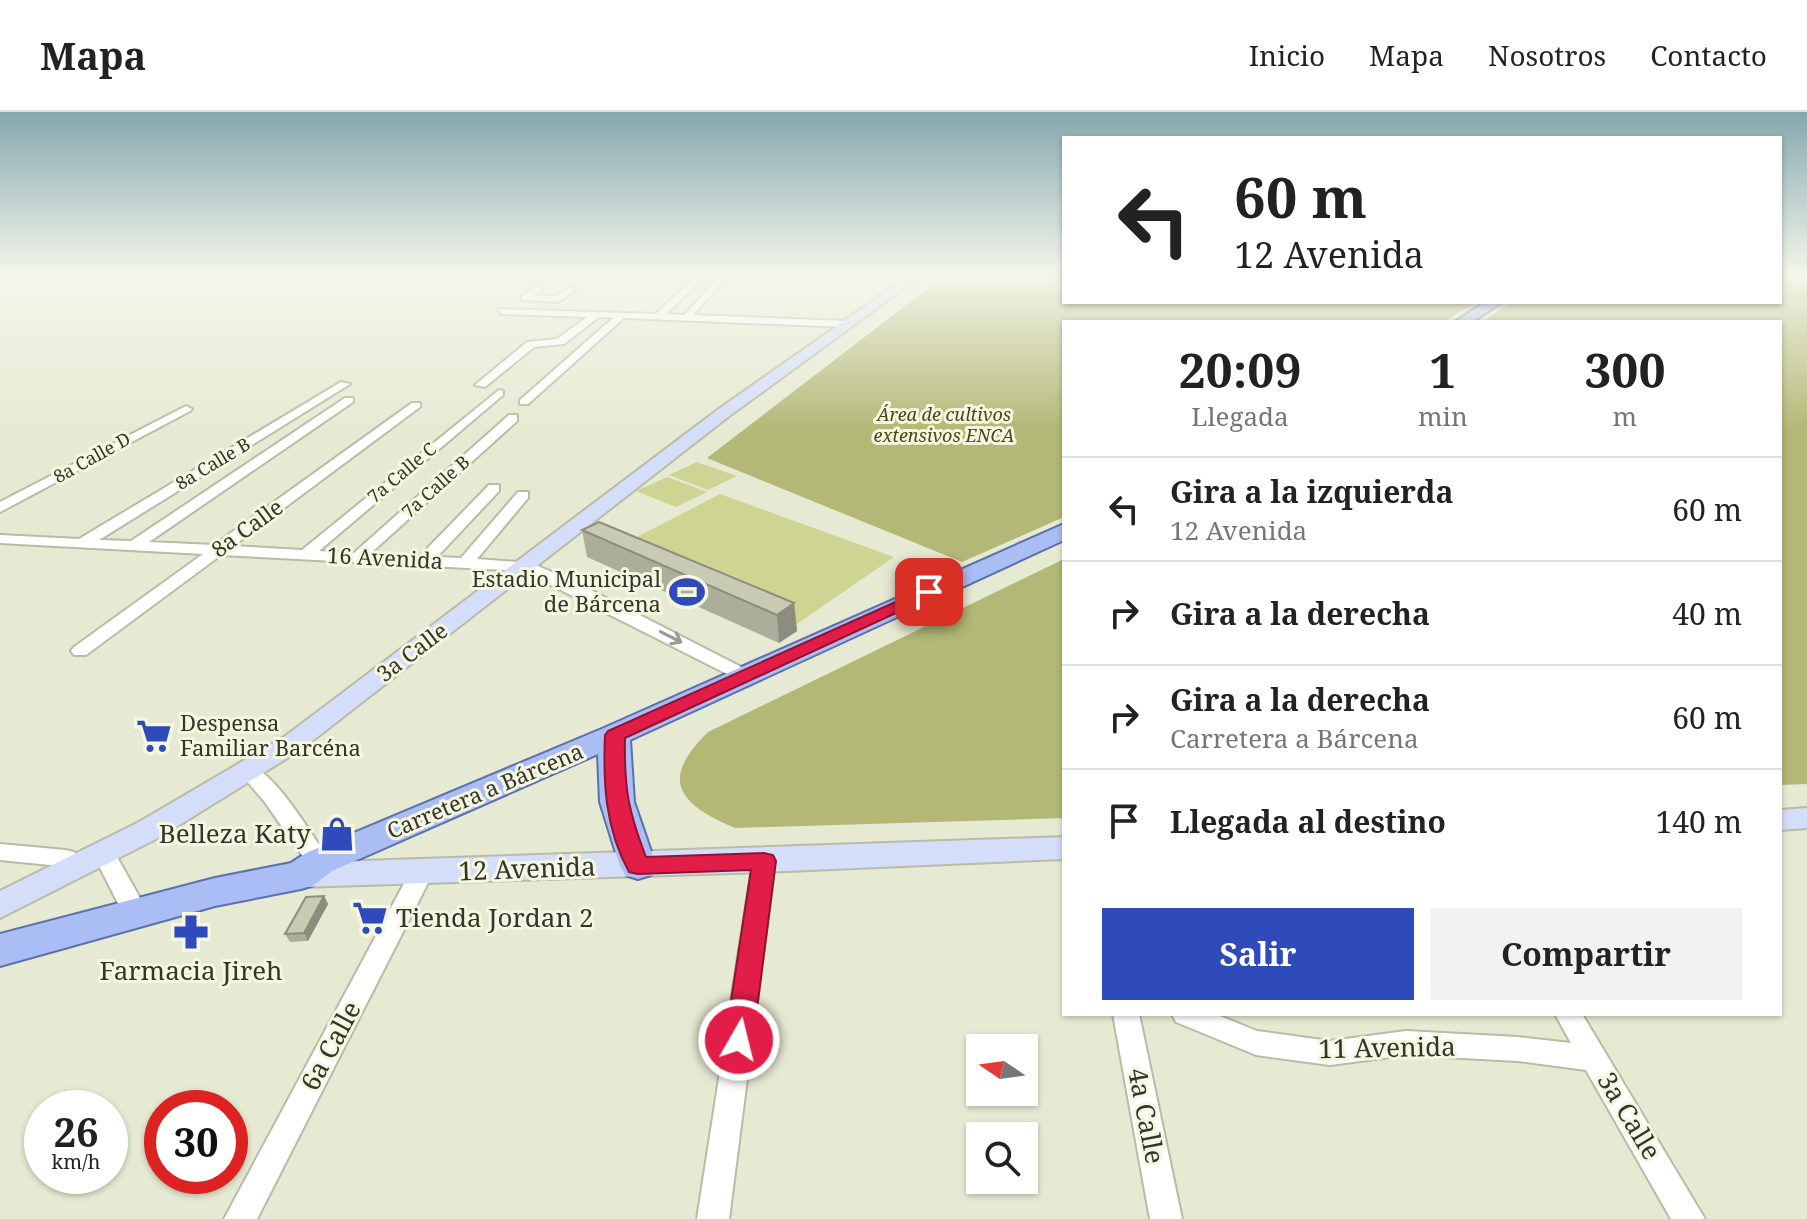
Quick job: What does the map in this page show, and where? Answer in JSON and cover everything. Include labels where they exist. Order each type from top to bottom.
[{"type":"main road","name":"3a Calle","points":[[0,905],[105,856],[249,772],[526,566],[722,414],[842,328]]},
{"type":"main road","name":"Carretera a Bárcena","points":[[310,869],[615,735],[1062,532]]},
{"type":"main road","points":[[615,735],[613,785],[618,811],[638,866]]},
{"type":"main road","name":"12 Avenida","points":[[0,950],[135,912],[310,869],[422,871],[638,866],[1062,848]]},
{"type":"street","points":[[481,385],[531,344],[560,342],[579,328]]},
{"type":"street","points":[[524,402],[608,328]]},
{"type":"street","name":"8a Calle B","points":[[81,544],[345,384]]},
{"type":"street","name":"7a Calle C","points":[[306,554],[499,393]]},
{"type":"street","points":[[135,545],[349,400]]},
{"type":"street","name":"8a Calle","points":[[80,651],[416,405]]},
{"type":"street","name":"8a Calle D","points":[[0,508],[186,409]]},
{"type":"street","name":"7a Calle B","points":[[359,556],[513,418]]},
{"type":"street","points":[[425,560],[494,488]]},
{"type":"street","points":[[465,563],[523,495]]},
{"type":"street","name":"16 Avenida","points":[[0,539],[526,566],[745,676]]},
{"type":"street","points":[[0,556],[26,540]]},
{"type":"street","points":[[249,772],[272,796],[310,869]]},
{"type":"street","points":[[0,852],[66,858],[78,868]]},
{"type":"street","points":[[105,856],[135,912]]},
{"type":"street","points":[[713,1219],[764,861]]},
{"type":"street","name":"6a Calle","points":[[240,1219],[422,871]]},
{"type":"street","name":"4a Calle","points":[[1126,1016],[1166,1219]]},
{"type":"street","name":"11 Avenida","points":[[1190,1016],[1256,1043],[1330,1053],[1406,1043],[1518,1049],[1595,1059]]},
{"type":"street","name":"3a Calle","points":[[1569,1016],[1689,1219]]},
{"type":"green space","name":"Área de cultivos extensivos ENCA","points":[[877,328],[1062,328],[1062,518],[962,562],[707,458]]},
{"type":"green space","points":[[1782,328],[1807,328],[1807,784],[1782,785]]},
{"type":"green space","points":[[697,462],[737,476],[708,490],[669,475]]},
{"type":"green space","points":[[667,477],[707,492],[676,507],[636,491]]},
{"type":"green space","points":[[720,494],[894,557],[791,628],[610,551]]},
{"type":"green space","points":[[1062,560],[1062,818],[735,828],[700,810],[688,800],[682,789],[680,777],[684,764],[708,732]]},
{"type":"building","points":[[599,522],[794,603],[777,615],[582,530]]},
{"type":"building","points":[[324,896],[304,933],[285,934],[306,897]]},
{"type":"place","name":"Estadio Municipal de Bárcena","points":[[687,592]]},
{"type":"place","name":"Despensa Familiar Barcéna","points":[[154,736]]},
{"type":"place","name":"Belleza Katy","points":[[337,834]]},
{"type":"place","name":"Tienda Jordan 2","points":[[370,918]]},
{"type":"place","name":"Farmacia Jireh","points":[[191,932]]},
{"type":"route","points":[[739,1040],[764,861],[638,866],[625,838],[613,785],[615,735],[929,592]]}]
